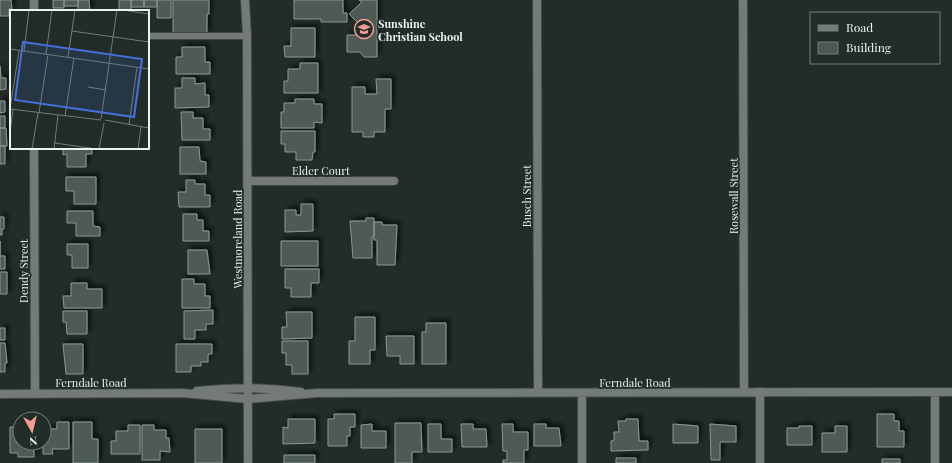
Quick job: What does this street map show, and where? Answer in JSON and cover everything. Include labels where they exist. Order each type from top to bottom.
[{"type":"street","points":[[245,0],[247,15]]},
{"type":"street","points":[[247,15],[248,0]]},
{"type":"street","name":"Busch Street","points":[[537,0],[538,392]]},
{"type":"street","name":"Rosewall Street","points":[[743,0],[744,392]]},
{"type":"street","name":"Westmoreland Road","points":[[247,15],[248,463]]},
{"type":"street","name":"Dendy Street","points":[[34,149],[35,394]]},
{"type":"street","name":"Elder Court","points":[[248,181],[394,181]]},
{"type":"street","name":"Ferndale Road","points":[[182,393],[227,388],[268,388],[317,393]]},
{"type":"street","points":[[760,392],[760,463]]},
{"type":"street","points":[[934,392],[935,463]]},
{"type":"street","name":"Ferndale Road","points":[[0,394],[182,393],[248,399],[317,393],[952,392]]},
{"type":"street","points":[[582,393],[582,463]]},
{"type":"lane","points":[[149,36],[247,36]]},
{"type":"building","points":[[0,0],[11,0],[12,9],[9,9],[9,16],[0,16]]},
{"type":"building","points":[[53,0],[64,0],[64,8],[53,8]]},
{"type":"building","points":[[64,0],[78,0],[78,6],[64,6]]},
{"type":"building","points":[[78,0],[89,0],[90,10],[78,10]]},
{"type":"building","points":[[119,0],[131,0],[131,10],[119,10]]},
{"type":"building","points":[[131,0],[144,0],[144,7],[131,7]]},
{"type":"building","points":[[144,0],[157,0],[157,7],[144,7]]},
{"type":"building","points":[[157,0],[171,0],[171,18],[157,18]]},
{"type":"building","points":[[173,0],[209,0],[207,33],[173,33]]},
{"type":"building","points":[[294,0],[343,0],[343,13],[347,13],[347,22],[321,22],[321,19],[294,19]]},
{"type":"building","points":[[359,0],[377,0],[377,57],[364,57],[360,52],[347,52],[347,35],[364,35],[364,29],[349,14],[362,2]]},
{"type":"building","points":[[291,28],[315,28],[315,57],[285,57],[284,46],[291,46]]},
{"type":"building","points":[[182,47],[205,47],[205,62],[210,62],[210,74],[176,74],[176,57],[182,57]]},
{"type":"building","points":[[300,63],[318,63],[318,93],[284,93],[284,81],[288,81],[288,69],[300,69]]},
{"type":"building","points":[[0,66],[1,78],[6,78],[6,89],[0,90]]},
{"type":"building","points":[[182,78],[195,78],[195,84],[205,83],[205,95],[209,95],[209,107],[175,108],[175,88],[182,88]]},
{"type":"building","points":[[376,79],[391,79],[391,109],[385,109],[385,132],[374,132],[374,137],[363,137],[363,132],[352,132],[352,87],[365,87],[365,94],[377,94]]},
{"type":"building","points":[[295,99],[314,99],[314,104],[322,104],[322,123],[314,122],[314,128],[281,128],[281,112],[284,112],[284,103],[295,103]]},
{"type":"building","points":[[0,101],[5,101],[5,112],[0,113]]},
{"type":"building","points":[[181,112],[193,112],[193,118],[203,118],[203,129],[210,129],[210,140],[182,140]]},
{"type":"building","points":[[0,116],[5,116],[5,128],[0,128]]},
{"type":"building","points":[[0,128],[6,128],[7,146],[0,146]]},
{"type":"building","points":[[281,131],[315,131],[315,152],[313,152],[312,160],[296,160],[296,152],[285,152],[285,144],[281,144]]},
{"type":"building","points":[[0,146],[5,146],[5,164],[0,164]]},
{"type":"building","points":[[180,147],[199,147],[200,161],[206,162],[206,174],[180,174]]},
{"type":"building","points":[[63,149],[92,149],[92,154],[86,154],[86,167],[67,167],[67,154],[63,155]]},
{"type":"building","points":[[66,177],[96,177],[96,204],[74,204],[74,191],[66,191]]},
{"type":"building","points":[[186,180],[195,180],[195,184],[205,184],[205,195],[210,195],[210,207],[179,207],[178,192],[186,192]]},
{"type":"building","points":[[301,204],[313,204],[313,231],[285,232],[285,210],[296,210],[296,215],[301,215]]},
{"type":"building","points":[[67,211],[93,211],[93,226],[100,227],[100,236],[76,236],[76,223],[67,223]]},
{"type":"building","points":[[183,214],[197,214],[197,220],[203,220],[203,231],[209,231],[209,241],[183,241]]},
{"type":"building","points":[[0,217],[4,217],[4,229],[2,229],[2,235],[0,235]]},
{"type":"building","points":[[366,218],[374,218],[372,258],[353,258],[350,221],[366,221]]},
{"type":"building","points":[[374,222],[382,222],[382,225],[397,225],[395,265],[377,265],[377,240],[374,240]]},
{"type":"building","points":[[281,241],[318,241],[318,266],[281,266]]},
{"type":"building","points":[[67,244],[88,244],[88,268],[72,268],[72,255],[67,255]]},
{"type":"building","points":[[188,250],[207,250],[210,274],[188,274]]},
{"type":"building","points":[[0,256],[5,256],[5,269],[0,269]]},
{"type":"building","points":[[285,269],[319,269],[319,283],[311,283],[311,297],[291,297],[291,288],[285,288]]},
{"type":"building","points":[[0,272],[7,272],[7,294],[0,294]]},
{"type":"building","points":[[182,279],[194,279],[194,284],[205,284],[205,296],[210,296],[210,308],[182,308]]},
{"type":"building","points":[[71,283],[87,283],[87,289],[102,289],[102,308],[64,308],[63,296],[71,296]]},
{"type":"building","points":[[213,310],[213,324],[206,324],[206,330],[195,330],[195,339],[184,339],[184,311]]},
{"type":"building","points":[[63,311],[87,311],[87,334],[67,334],[66,322],[63,322]]},
{"type":"building","points":[[286,312],[312,312],[312,338],[282,339],[282,327],[287,327]]},
{"type":"building","points":[[355,317],[375,317],[375,350],[370,350],[370,364],[349,364],[349,341],[355,341]]},
{"type":"building","points":[[426,323],[446,323],[446,364],[422,364],[422,332],[426,332]]},
{"type":"building","points":[[0,328],[5,328],[5,340],[0,340]]},
{"type":"building","points":[[386,336],[414,336],[414,364],[400,364],[400,356],[387,356]]},
{"type":"building","points":[[282,341],[308,341],[308,374],[292,374],[292,365],[286,365],[286,353],[282,353]]},
{"type":"building","points":[[0,343],[5,343],[7,363],[5,363],[5,372],[0,372]]},
{"type":"building","points":[[63,344],[83,344],[83,374],[66,374]]},
{"type":"building","points":[[176,344],[212,344],[212,354],[208,354],[208,362],[201,362],[201,366],[191,366],[191,372],[176,372]]},
{"type":"building","points":[[334,414],[355,414],[355,427],[350,427],[350,436],[347,436],[347,446],[328,446],[328,419],[334,419]]},
{"type":"building","points":[[877,414],[894,414],[894,421],[899,421],[899,431],[904,431],[904,447],[877,447]]},
{"type":"building","points":[[288,419],[315,419],[315,443],[283,444],[283,427],[288,428]]},
{"type":"building","points":[[626,419],[638,419],[639,441],[648,441],[648,450],[611,451],[611,441],[614,440],[614,432],[619,432],[618,421],[626,421]]},
{"type":"building","points":[[57,422],[69,422],[69,449],[52,449],[52,429],[57,429]]},
{"type":"building","points":[[73,422],[92,422],[92,439],[98,439],[98,463],[73,463]]},
{"type":"building","points":[[395,423],[421,423],[422,452],[412,452],[412,463],[395,463]]},
{"type":"building","points":[[372,424],[372,431],[386,431],[386,448],[361,448],[361,425]]},
{"type":"building","points":[[428,424],[441,424],[441,439],[452,439],[452,452],[428,452]]},
{"type":"building","points":[[461,424],[473,424],[473,429],[486,429],[487,447],[462,447]]},
{"type":"building","points":[[502,424],[513,424],[513,432],[528,432],[528,450],[524,450],[524,463],[503,463],[503,460],[507,460],[507,451],[503,451]]},
{"type":"building","points":[[534,424],[546,424],[546,428],[559,428],[561,446],[534,446]]},
{"type":"building","points":[[673,424],[698,426],[698,443],[673,443]]},
{"type":"building","points":[[710,424],[736,426],[736,442],[720,442],[720,460],[711,460]]},
{"type":"building","points":[[128,425],[140,425],[140,454],[111,454],[111,441],[116,441],[116,431],[128,431]]},
{"type":"building","points":[[142,425],[154,425],[154,430],[166,430],[166,438],[169,438],[170,452],[160,451],[160,460],[142,460]]},
{"type":"building","points":[[799,426],[812,426],[812,445],[787,445],[787,428],[799,428]]},
{"type":"building","points":[[835,426],[847,426],[847,452],[822,452],[822,433],[835,433]]},
{"type":"building","points":[[10,427],[12,427],[12,451],[34,451],[34,457],[18,457],[18,453],[10,453]]},
{"type":"building","points":[[195,429],[222,429],[222,463],[195,463]]},
{"type":"building","points":[[52,449],[53,454],[43,454],[43,451],[52,451]]},
{"type":"building","points":[[284,455],[315,455],[315,463],[284,463]]},
{"type":"building","points":[[616,458],[636,458],[636,463],[616,463]]},
{"type":"building","points":[[882,459],[900,459],[900,463],[882,463]]},
{"type":"place","name":"Sunshine Christian School","points":[[364,29]]}]
